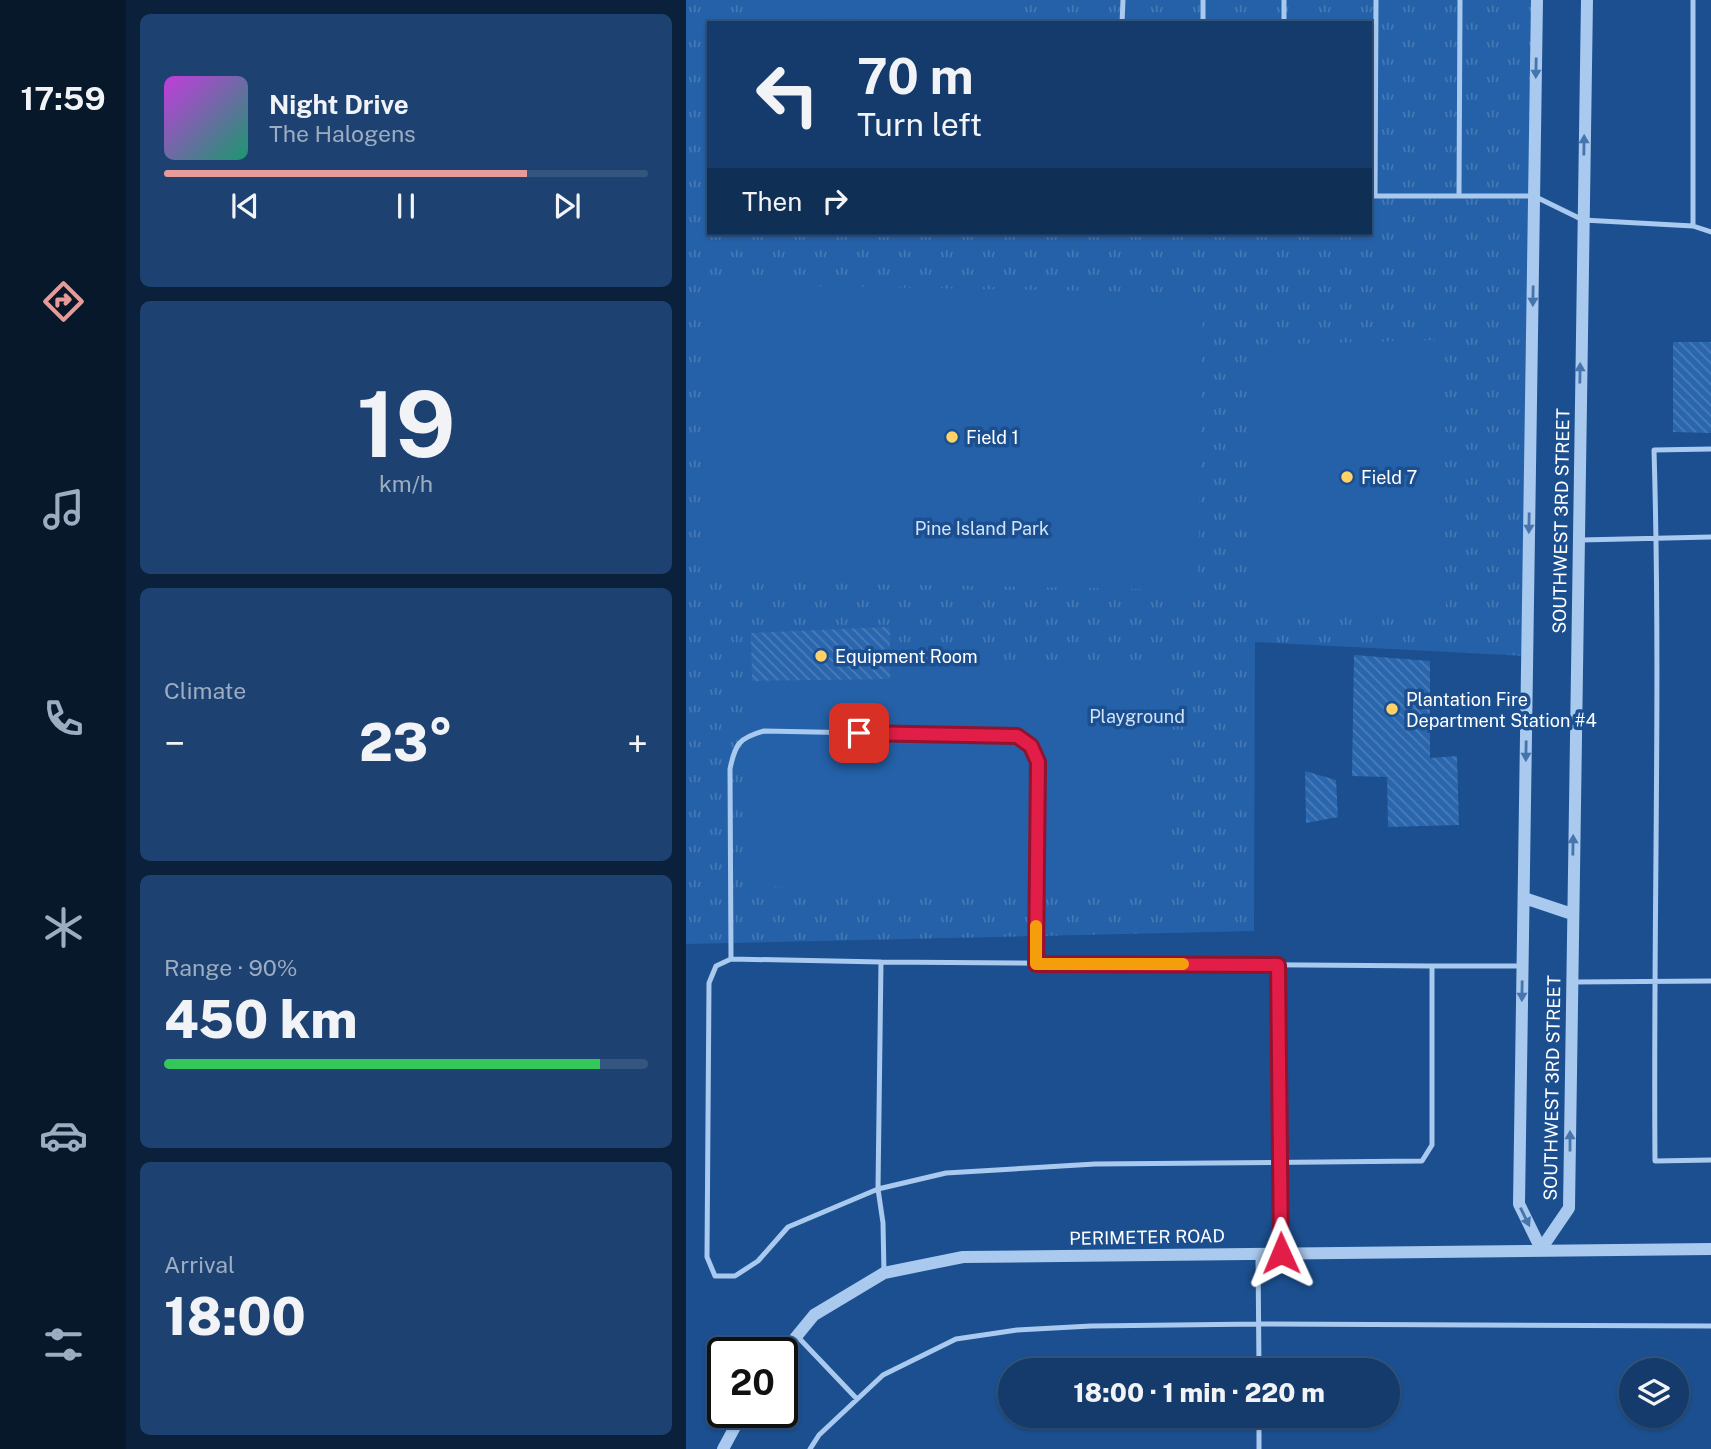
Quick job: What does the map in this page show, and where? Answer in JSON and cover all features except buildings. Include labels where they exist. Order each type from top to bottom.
[{"type":"street","name":"SOUTHWEST 3RD STREET","points":[[1538,0],[1519,1205],[1541,1249],[1569,1208],[1587,0]]},
{"type":"street","points":[[1524,898],[1572,914]]},
{"type":"street","name":"PERIMETER ROAD","points":[[797,1336],[814,1315],[884,1273],[963,1256],[1711,1249]]},
{"type":"street","points":[[723,1449],[734,1428]]},
{"type":"lane","points":[[1122,21],[1123,0]]},
{"type":"lane","points":[[1203,0],[1203,21]]},
{"type":"lane","points":[[1284,0],[1284,21]]},
{"type":"lane","points":[[1376,0],[1373,196],[1534,195],[1583,219],[1693,226],[1711,232]]},
{"type":"lane","points":[[1459,196],[1460,0]]},
{"type":"lane","points":[[1693,0],[1693,226]]},
{"type":"lane","points":[[1711,449],[1654,450],[1657,538],[1655,1161],[1711,1160]]},
{"type":"lane","points":[[1578,540],[1711,537]]},
{"type":"lane","points":[[731,959],[730,768],[734,749],[746,736],[764,731],[1017,736],[1031,746],[1038,762],[1036,964]]},
{"type":"lane","points":[[1432,966],[1432,1145],[1422,1161],[1095,1164],[946,1172],[878,1189],[788,1227],[758,1261],[735,1276],[715,1276],[707,1257],[709,983],[716,966],[731,959],[1036,964],[1523,966]]},
{"type":"lane","points":[[881,962],[878,1189],[883,1223],[884,1273]]},
{"type":"lane","points":[[1278,965],[1281,1253]]},
{"type":"lane","points":[[1571,982],[1711,981]]},
{"type":"lane","points":[[1258,1254],[1259,1358]]},
{"type":"lane","points":[[810,1449],[819,1435],[883,1375],[956,1339],[1017,1330],[1259,1324],[1711,1326]]},
{"type":"lane","points":[[797,1336],[857,1399]]},
{"type":"lane","points":[[1259,1428],[1259,1449]]},
{"type":"green space","name":"Pine Island Park","points":[[686,0],[1537,0],[1527,656],[1255,642],[1254,931],[686,944]]},
{"type":"green space","points":[[745,0],[1011,0],[1012,14],[745,21]]},
{"type":"green space","name":"Field 1","points":[[706,284],[1203,293],[1198,590],[700,581]]},
{"type":"green space","name":"Field 7","points":[[1440,340],[1446,609],[1254,614],[1248,345]]},
{"type":"green space","name":"Playground","points":[[753,656],[1172,666],[1166,896],[747,886]]},
{"type":"slow traffic","points":[[1036,926],[1036,964],[1183,964]]},
{"type":"place","name":"Field 1","points":[[952,437]]},
{"type":"place","name":"Field 7","points":[[1347,477]]},
{"type":"place","name":"Equipment Room","points":[[821,656]]},
{"type":"place","name":"Plantation Fire Department Station #4","points":[[1392,709]]},
{"type":"route","points":[[859,733],[1017,736],[1031,746],[1038,762],[1036,964],[1278,965],[1281,1253]]}]
